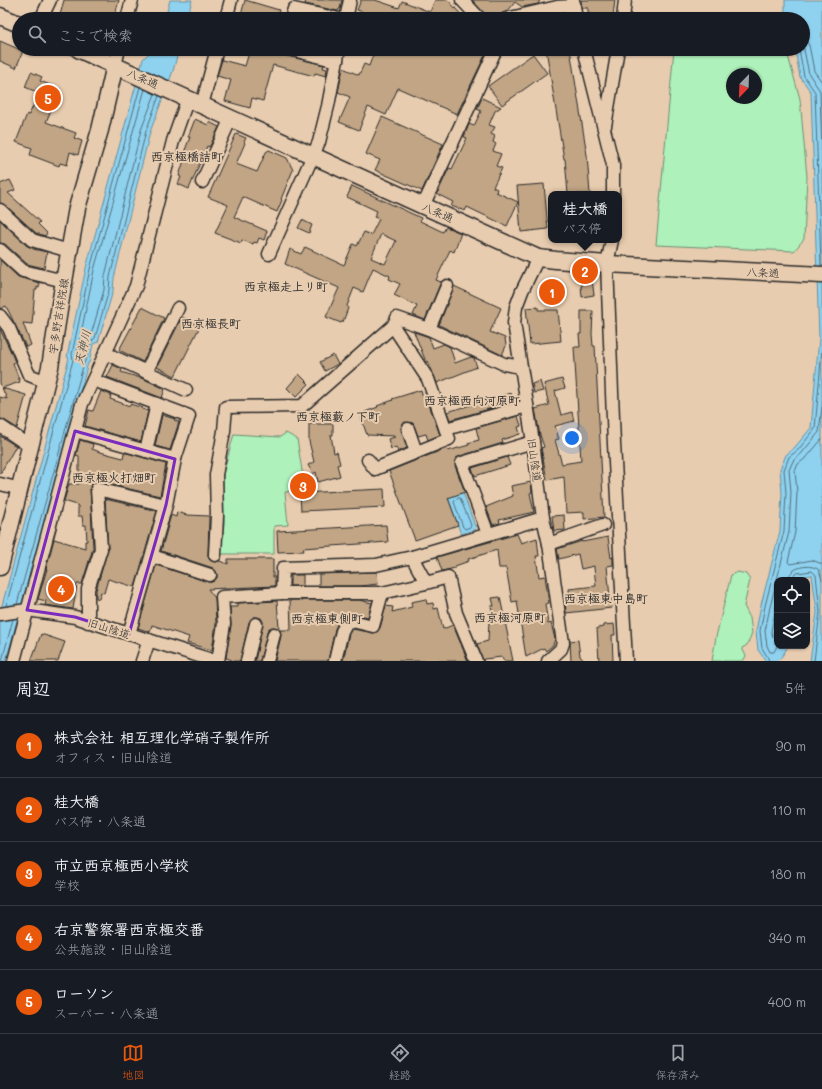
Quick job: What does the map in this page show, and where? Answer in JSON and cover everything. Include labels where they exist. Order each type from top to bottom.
[{"type":"main road","points":[[0,16],[12,21]]},
{"type":"main road","name":"八条通","points":[[94,56],[538,258],[612,264],[822,275]]},
{"type":"main road","name":"宇多野吉祥院線","points":[[1,560],[21,489],[47,382],[77,208],[100,130],[122,68]]},
{"type":"street","points":[[44,12],[50,0]]},
{"type":"street","points":[[129,12],[132,0]]},
{"type":"street","points":[[228,12],[231,0]]},
{"type":"street","points":[[347,12],[350,0]]},
{"type":"street","points":[[462,0],[473,12]]},
{"type":"street","points":[[547,0],[557,7]]},
{"type":"street","points":[[624,12],[625,0]]},
{"type":"street","points":[[536,12],[573,3]]},
{"type":"street","points":[[293,12],[294,9],[308,12]]},
{"type":"street","points":[[120,56],[122,68]]},
{"type":"street","points":[[14,661],[23,629],[26,610],[82,404],[136,286],[173,141],[190,99],[213,56]]},
{"type":"street","points":[[315,56],[337,62]]},
{"type":"street","points":[[269,254],[319,142],[338,56]]},
{"type":"street","points":[[423,206],[493,56]]},
{"type":"street","points":[[586,56],[613,165],[613,191]]},
{"type":"street","points":[[604,132],[617,56]]},
{"type":"street","points":[[202,182],[231,118]]},
{"type":"street","points":[[0,210],[32,240],[69,251]]},
{"type":"street","points":[[612,243],[614,444],[626,661]]},
{"type":"street","points":[[0,250],[23,271],[64,281]]},
{"type":"street","name":"旧山陰道","points":[[538,258],[516,307],[514,323],[533,442],[543,518],[549,544],[562,643],[561,650],[548,661]]},
{"type":"street","points":[[428,329],[447,286]]},
{"type":"street","points":[[146,372],[178,308]]},
{"type":"street","points":[[0,316],[8,328],[29,375],[47,382]]},
{"type":"street","points":[[215,555],[217,516],[216,475],[224,431],[226,406],[302,406],[393,326],[397,318],[428,329],[504,364],[520,367]]},
{"type":"street","points":[[368,460],[375,469],[449,439],[428,379],[393,326]]},
{"type":"street","points":[[105,353],[186,390]]},
{"type":"street","points":[[93,380],[189,416],[175,459],[166,505],[129,634]]},
{"type":"street","points":[[146,451],[157,404]]},
{"type":"street","points":[[446,429],[527,406]]},
{"type":"street","points":[[0,426],[31,447]]},
{"type":"street","points":[[408,429],[416,452]]},
{"type":"street","points":[[75,431],[175,459]]},
{"type":"street","points":[[488,534],[462,463],[533,442]]},
{"type":"street","points":[[0,484],[21,489]]},
{"type":"street","points":[[88,622],[88,589],[101,549],[97,489],[166,505]]},
{"type":"street","points":[[282,593],[283,568],[376,565],[412,557],[543,518]]},
{"type":"street","points":[[549,544],[603,526]]},
{"type":"street","points":[[152,556],[210,575]]},
{"type":"street","points":[[412,557],[426,582]]},
{"type":"street","points":[[218,661],[224,624],[222,597],[282,593],[382,593],[448,577],[456,613],[476,661]]},
{"type":"street","points":[[335,661],[342,631],[348,620],[373,626],[382,593]]},
{"type":"street","name":"旧山陰道","points":[[0,614],[26,610],[75,618],[149,640],[195,658],[215,661]]},
{"type":"street","points":[[248,661],[256,624]]},
{"type":"street","points":[[267,661],[274,634]]},
{"type":"street","points":[[142,661],[149,640]]},
{"type":"highlighted area","points":[[75,431],[175,459],[166,505],[129,634],[75,617],[27,610]]},
{"type":"green space","points":[[673,56],[788,56],[800,99],[807,177],[804,239],[794,251],[656,245]]},
{"type":"green space","points":[[286,433],[297,439],[305,490],[285,492],[288,525],[274,526],[274,554],[221,554],[224,523],[223,474],[234,434],[280,437]]},
{"type":"green space","points":[[738,572],[746,574],[750,580],[744,606],[750,618],[752,633],[747,645],[742,648],[746,656],[743,661],[712,661],[716,637],[731,575]]},
{"type":"water","points":[[170,0],[192,0],[189,12],[167,12]]},
{"type":"water","points":[[785,0],[822,0],[822,661],[810,661],[817,612],[812,575],[797,577],[774,577],[774,649],[786,649],[779,659],[774,661],[766,661],[758,650],[756,631],[761,605],[780,531],[782,493],[780,469],[786,455],[811,428],[819,338],[811,92],[800,77],[796,56],[810,56],[810,12],[785,12]]},
{"type":"water","name":"天神川","points":[[146,56],[177,56],[150,132],[114,278],[113,291],[98,342],[93,344],[6,661],[0,661],[0,613],[69,358],[67,357],[86,268],[143,59]]},
{"type":"water","points":[[463,492],[476,529],[461,534],[448,498]]},
{"type":"building","points":[[64,0],[119,0],[116,12],[61,12]]},
{"type":"building","points":[[245,0],[279,10],[279,12],[242,12]]},
{"type":"building","points":[[306,0],[342,0],[338,11],[305,4]]},
{"type":"building","points":[[361,0],[375,0],[399,8],[402,1],[430,12],[363,12],[357,10]]},
{"type":"building","points":[[435,0],[448,0],[459,12],[430,12]]},
{"type":"building","points":[[472,0],[540,0],[538,4],[522,7],[515,2],[506,12],[483,12]]},
{"type":"building","points":[[581,0],[615,0],[614,12],[588,12],[588,8],[582,8]]},
{"type":"building","points":[[0,41],[12,46],[12,56],[21,56],[16,68],[0,61]]},
{"type":"building","points":[[248,56],[288,56],[324,65],[323,68],[327,69],[326,76],[315,73],[314,76],[273,65],[263,101],[252,98],[250,108],[225,101],[231,80],[217,76],[222,60],[245,66]]},
{"type":"building","points":[[373,56],[485,56],[457,114],[398,88],[386,115],[368,107],[359,130],[339,122],[350,97],[338,92],[343,68],[359,75],[364,64],[369,66]]},
{"type":"building","points":[[530,56],[534,56],[547,73],[502,105],[488,86]]},
{"type":"building","points":[[547,56],[571,56],[587,155],[590,191],[568,191]]},
{"type":"building","points":[[31,72],[42,77],[40,81],[60,89],[46,122],[76,133],[74,138],[82,141],[78,155],[70,152],[67,165],[60,163],[59,166],[30,155],[32,148],[16,142],[27,114],[29,115],[39,93],[25,87]]},
{"type":"building","points":[[482,98],[501,107],[495,111],[489,125],[495,127],[491,134],[495,136],[493,142],[496,144],[493,151],[501,154],[496,166],[502,168],[493,187],[497,189],[496,192],[518,202],[507,226],[467,207],[465,211],[451,206],[453,202],[437,194],[449,168],[452,169],[467,138],[464,137],[469,124],[474,126],[481,111],[477,109]]},
{"type":"building","points":[[382,117],[443,144],[422,191],[375,170],[380,160],[366,154]]},
{"type":"building","points":[[195,119],[208,125],[209,122],[219,127],[211,144],[209,147],[207,146],[189,189],[178,184],[187,151],[185,150],[190,137],[188,137]]},
{"type":"building","points":[[236,134],[246,138],[236,164],[257,172],[266,152],[269,150],[287,158],[293,170],[277,212],[243,197],[234,217],[267,231],[264,240],[259,238],[257,243],[254,242],[253,244],[242,240],[241,243],[215,233],[228,205],[208,197]]},
{"type":"building","points":[[10,180],[15,190],[8,193],[40,222],[38,224],[47,233],[45,236],[36,233],[5,205],[0,203],[0,184]]},
{"type":"building","points":[[544,184],[548,229],[521,232],[517,186]]},
{"type":"building","points":[[352,186],[421,218],[420,221],[443,232],[446,227],[461,233],[454,252],[450,250],[436,280],[441,282],[425,320],[413,315],[417,306],[394,295],[400,284],[389,279],[390,276],[373,268],[363,292],[354,288],[343,322],[341,323],[326,317],[339,288],[285,264],[290,249],[301,254],[305,247],[344,265],[353,244],[357,246],[364,232],[371,235],[379,219],[374,217],[377,211],[347,197]],"holes":[[[381,234],[396,241],[385,264],[371,258]]]},
{"type":"building","points":[[0,220],[27,246],[47,252],[44,268],[27,264],[5,244],[0,243]]},
{"type":"building","points":[[302,220],[312,225],[309,233],[298,228]]},
{"type":"building","points":[[0,260],[18,277],[40,283],[39,288],[37,287],[37,290],[35,290],[32,324],[23,323],[31,345],[26,347],[6,306],[0,309]]},
{"type":"building","points":[[592,279],[594,295],[582,297],[582,280]]},
{"type":"building","points":[[557,285],[559,299],[545,302],[543,286]]},
{"type":"building","points":[[454,286],[501,308],[490,332],[505,338],[506,346],[502,355],[439,325]]},
{"type":"building","points":[[142,307],[164,318],[143,362],[119,350]]},
{"type":"building","points":[[538,307],[538,310],[558,310],[561,341],[530,344],[526,308]]},
{"type":"building","points":[[581,311],[593,311],[592,334],[593,346],[595,346],[604,517],[584,519],[584,512],[566,513],[564,477],[547,480],[541,448],[544,447],[535,409],[549,405],[544,384],[562,379],[565,388],[555,391],[561,415],[572,412],[574,421],[555,426],[559,439],[555,440],[562,464],[581,461],[574,347],[580,347],[579,334],[581,334]]},
{"type":"building","points":[[182,317],[200,326],[175,376],[157,367]]},
{"type":"building","points":[[0,329],[15,362],[13,363],[20,382],[2,388],[0,383]]},
{"type":"building","points":[[414,332],[429,337],[433,348],[444,344],[450,347],[455,363],[471,357],[474,358],[477,367],[437,383],[428,361],[426,362]]},
{"type":"building","points":[[333,355],[338,364],[325,371],[320,362]]},
{"type":"building","points":[[113,365],[122,369],[121,372],[144,379],[165,389],[162,398],[107,377]]},
{"type":"building","points":[[299,374],[309,384],[296,397],[287,388]]},
{"type":"building","points":[[540,381],[543,391],[534,393],[532,384]]},
{"type":"building","points":[[2,388],[26,395],[17,428],[0,419],[0,397],[7,399]]},
{"type":"building","points":[[421,390],[423,397],[426,396],[440,435],[428,440],[426,434],[418,436],[413,423],[405,422],[402,424],[401,428],[407,448],[398,452],[396,447],[391,449],[388,439],[395,436],[367,435],[361,418],[367,416],[365,412],[393,400],[392,399]]},
{"type":"building","points":[[101,391],[111,395],[110,399],[130,406],[130,404],[143,408],[142,409],[148,411],[141,442],[85,426],[89,410],[93,411]]},
{"type":"building","points":[[511,393],[514,402],[450,420],[447,412]]},
{"type":"building","points":[[162,415],[175,419],[174,420],[179,422],[170,450],[155,446]]},
{"type":"building","points":[[518,416],[521,426],[518,427],[520,434],[502,440],[503,443],[456,458],[455,466],[465,492],[448,498],[458,525],[415,540],[389,471],[447,448],[448,451],[469,445],[468,443],[479,440],[476,428]]},
{"type":"building","points":[[309,424],[333,424],[333,435],[331,435],[334,453],[337,452],[340,464],[337,465],[340,476],[318,482],[316,472],[313,474],[308,465],[314,462],[309,441]]},
{"type":"building","points":[[0,436],[16,446],[0,474]]},
{"type":"building","points":[[80,440],[93,444],[92,449],[100,452],[123,458],[124,453],[127,453],[166,464],[160,496],[99,482],[95,482],[90,486],[93,548],[82,584],[77,584],[73,609],[45,605],[46,601],[38,599],[54,539],[85,548],[85,541],[87,541],[86,525],[83,525],[82,516],[78,516],[78,506],[64,501],[69,484],[79,484],[79,456],[76,455]]},
{"type":"building","points":[[507,457],[510,465],[475,476],[472,468]]},
{"type":"building","points":[[531,482],[532,492],[530,493],[534,512],[499,520],[500,523],[493,525],[486,507],[513,496],[511,486]]},
{"type":"building","points":[[384,489],[385,507],[301,511],[300,493]]},
{"type":"building","points":[[105,499],[157,511],[135,587],[108,579],[104,593],[101,592],[99,599],[96,598],[96,590],[108,549]]},
{"type":"building","points":[[177,512],[187,515],[209,516],[208,555],[211,561],[220,561],[228,564],[228,559],[273,559],[273,577],[275,577],[275,586],[208,589],[215,598],[216,624],[212,650],[187,643],[189,637],[152,625],[150,632],[138,628],[156,565],[208,582],[212,582],[217,578],[217,573],[213,568],[161,551],[171,515],[176,517]]},
{"type":"building","points":[[564,515],[565,530],[554,531],[552,516]]},
{"type":"building","points":[[386,525],[388,542],[303,548],[304,551],[278,552],[277,531]]},
{"type":"building","points":[[517,534],[521,543],[537,538],[539,556],[536,556],[539,577],[545,576],[549,603],[545,604],[548,624],[551,623],[555,639],[553,645],[546,651],[544,648],[526,657],[517,601],[512,602],[506,568],[499,568],[497,550],[468,559],[469,561],[455,566],[455,568],[442,571],[437,557]]},
{"type":"building","points":[[608,537],[611,558],[613,557],[613,565],[607,566],[612,608],[566,613],[565,600],[570,600],[569,589],[596,586],[594,566],[581,569],[578,554],[559,559],[557,549],[582,541]]},
{"type":"building","points":[[377,572],[378,584],[360,586],[319,586],[319,574]]},
{"type":"building","points":[[290,575],[303,575],[303,586],[290,586]]},
{"type":"building","points":[[500,597],[513,661],[504,661],[502,657],[484,659],[483,661],[477,644],[488,641],[489,621],[494,621],[491,606],[494,606],[492,598]]},
{"type":"building","points":[[426,599],[427,604],[433,603],[434,609],[438,608],[443,629],[453,625],[468,661],[343,661],[349,634],[352,629],[375,633],[380,628],[386,606],[393,607],[392,612],[412,607],[411,602]]},
{"type":"building","points":[[290,600],[359,600],[372,603],[368,617],[349,613],[345,613],[341,616],[335,629],[328,661],[275,661],[281,636],[280,630],[291,630]]},
{"type":"building","points":[[277,601],[279,628],[272,627],[268,629],[260,661],[255,661],[263,622],[261,618],[257,617],[254,617],[249,622],[240,661],[232,661],[226,658],[231,625],[230,607],[238,607],[238,603]]},
{"type":"building","points":[[614,624],[615,635],[612,635],[613,661],[599,661],[597,628],[604,627],[604,625]]},
{"type":"building","points":[[41,634],[65,642],[58,661],[31,661]]},
{"type":"building","points":[[578,640],[580,656],[584,661],[571,661],[570,641]]},
{"type":"place","name":"ローソン","points":[[48,98]]},
{"type":"place","name":"桂大橋","points":[[585,271]]},
{"type":"place","name":"株式会社 相互理化学硝子製作所","points":[[552,292]]},
{"type":"place","name":"市立西京極西小学校","points":[[303,486]]},
{"type":"place","name":"右京警察署西京極交番","points":[[61,589]]},
{"type":"district","name":"西京極橋詰町","points":[[187,156]]},
{"type":"district","name":"西京極走上リ町","points":[[286,286]]},
{"type":"district","name":"西京極長町","points":[[211,323]]},
{"type":"district","name":"西京極西向河原町","points":[[472,400]]},
{"type":"district","name":"西京極藪ノ下町","points":[[338,416]]},
{"type":"district","name":"西京極火打畑町","points":[[114,477]]},
{"type":"district","name":"西京極東中島町","points":[[606,598]]},
{"type":"district","name":"西京極河原町","points":[[510,617]]},
{"type":"district","name":"西京極東側町","points":[[327,618]]}]
